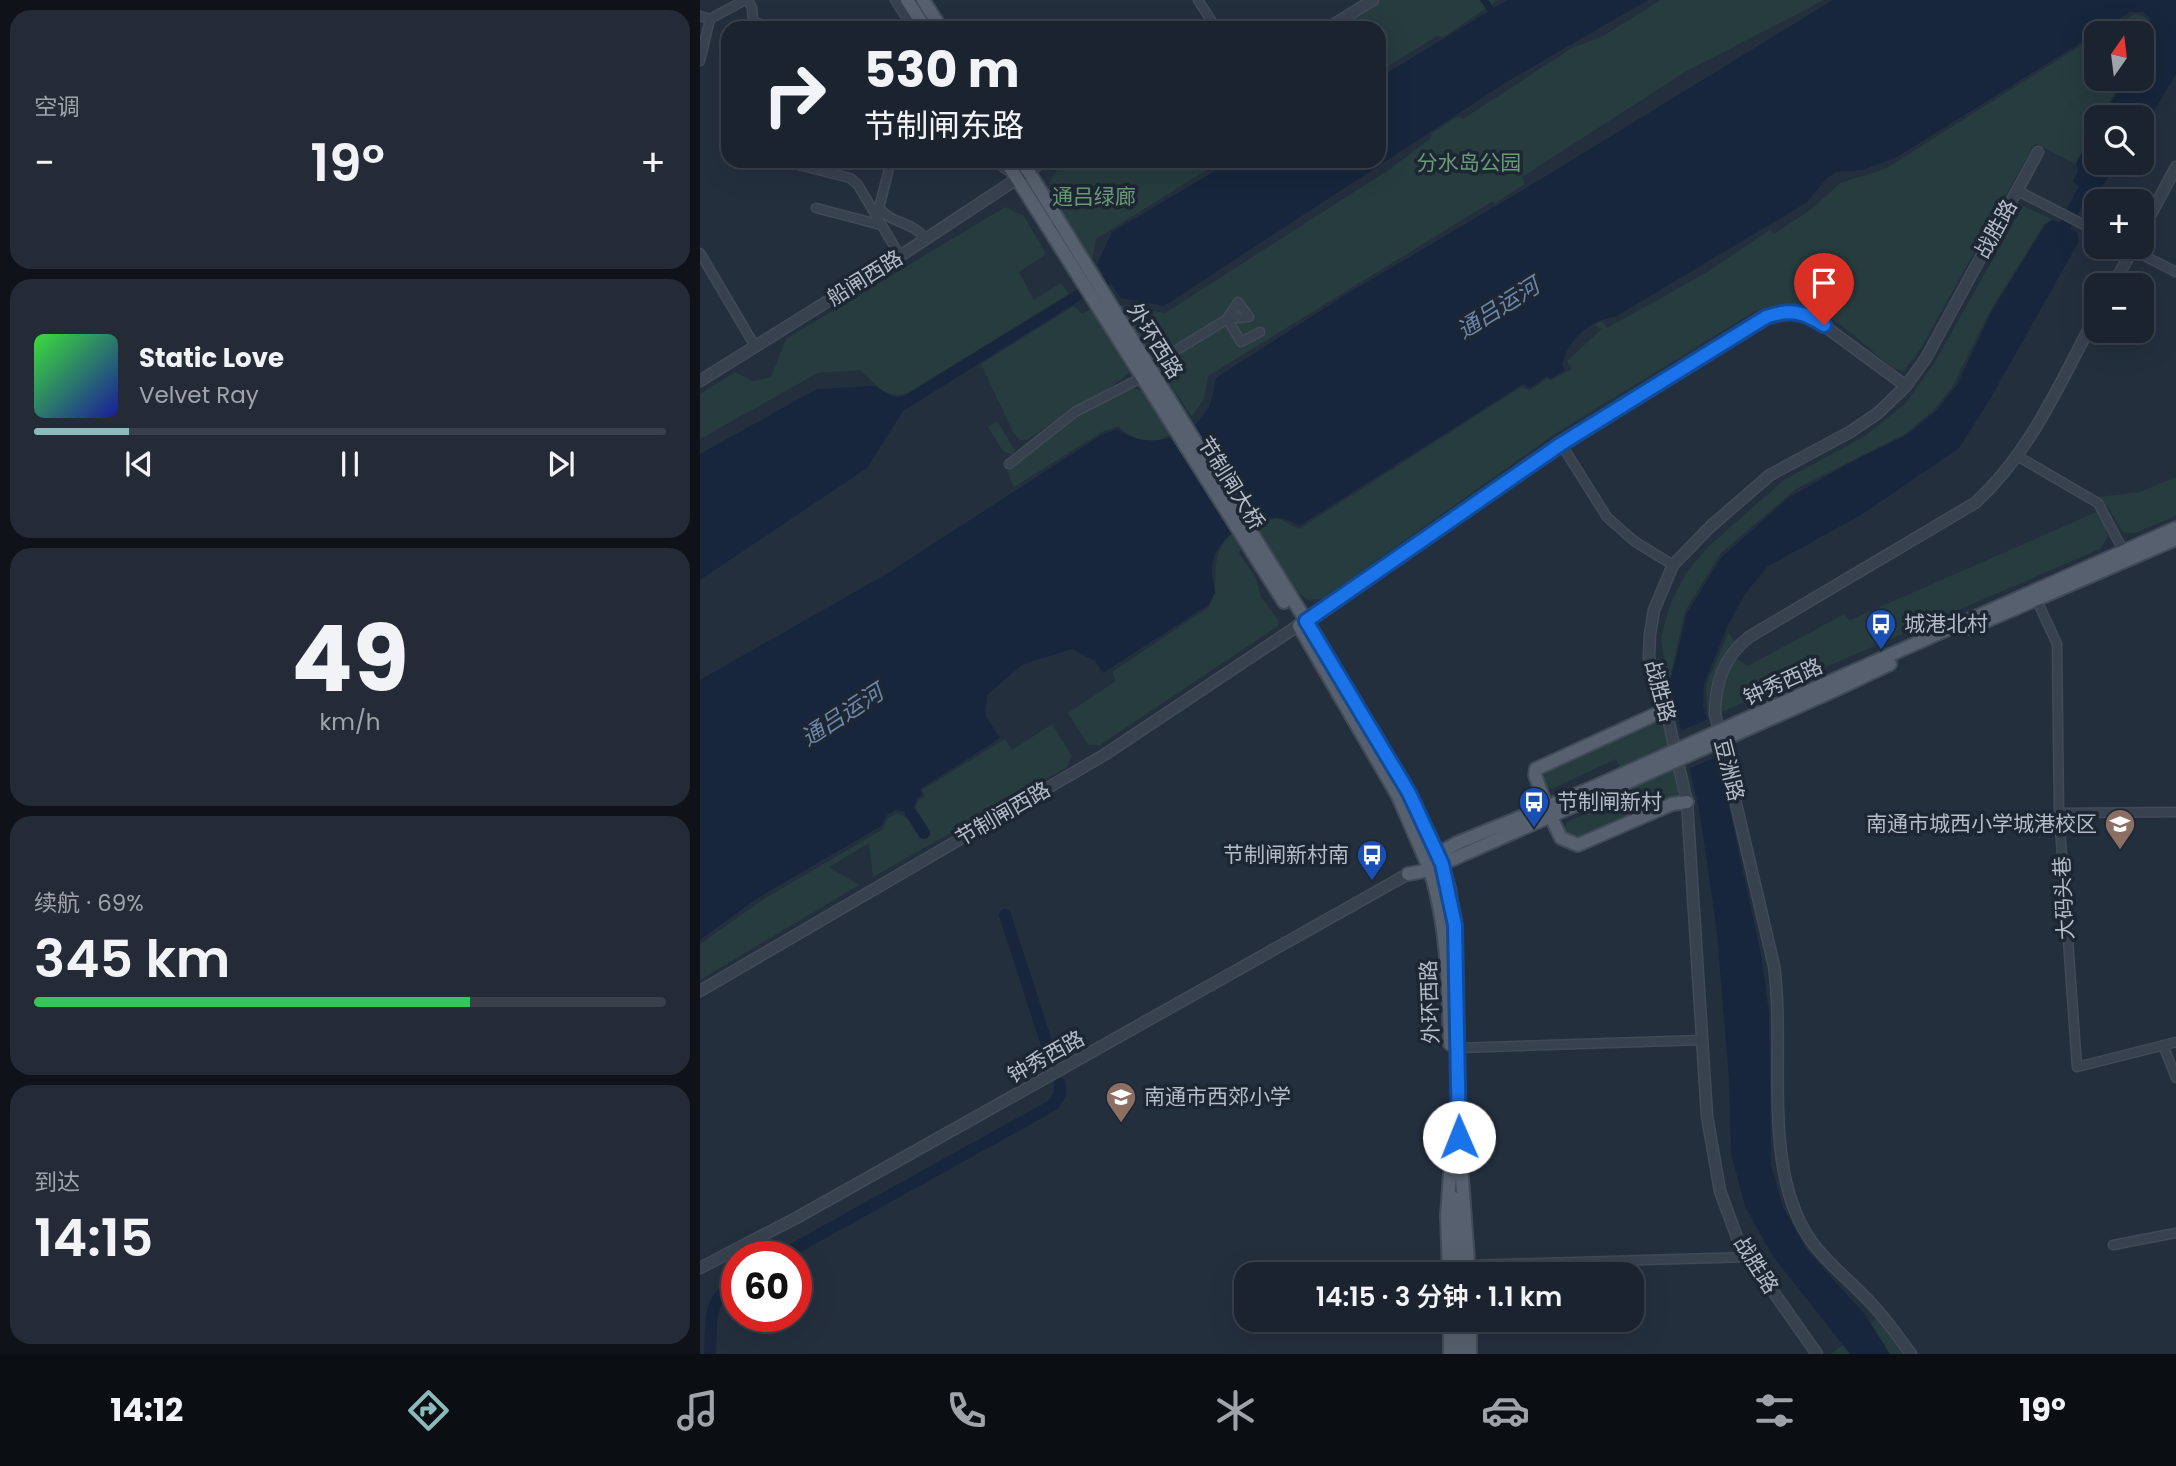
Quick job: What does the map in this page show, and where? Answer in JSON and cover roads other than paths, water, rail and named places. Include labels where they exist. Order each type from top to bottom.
[{"type":"main road","points":[[907,0],[920,21]]},
{"type":"main road","points":[[923,0],[936,21]]},
{"type":"main road","name":"外环西路","points":[[1021,172],[1167,409]]},
{"type":"main road","name":"节制闸大桥","points":[[1167,409],[1271,574]]},
{"type":"main road","name":"钟秀西路","points":[[1434,862],[1831,687],[2034,595],[2123,550],[2176,528]]},
{"type":"main road","name":"钟秀西路","points":[[2034,595],[2176,539]]},
{"type":"main road","name":"外环西路","points":[[1271,574],[1402,780],[1455,925],[1458,1048],[1456,1136],[1447,1215],[1449,1262]]},
{"type":"main road","points":[[1665,710],[1536,769],[1535,775],[1561,838],[1578,845],[1672,804],[1686,802]]},
{"type":"main road","points":[[1408,874],[1434,862]]},
{"type":"main road","name":"外环西路","points":[[1434,862],[1447,942],[1456,1136],[1458,1262]]},
{"type":"main road","name":"外环西路","points":[[1456,1136],[1468,1262]]},
{"type":"main road","points":[[1450,1332],[1450,1354]]},
{"type":"main road","points":[[1460,1332],[1460,1354]]},
{"type":"main road","points":[[1470,1332],[1470,1354]]},
{"type":"street","points":[[700,16],[710,19],[746,0],[752,8],[752,21]]},
{"type":"street","points":[[895,0],[908,21]]},
{"type":"street","points":[[1198,0],[1212,21]]},
{"type":"street","points":[[1339,21],[1373,0]]},
{"type":"street","points":[[700,61],[710,19]]},
{"type":"street","name":"战胜路","points":[[1817,1354],[1739,1243],[1720,1191],[1707,1116],[1686,802],[1665,710],[1651,667],[1650,634],[1654,610],[1673,565],[1711,526],[1770,475],[1850,432],[1878,413],[1906,386],[1926,358],[2038,152]]},
{"type":"street","points":[[2154,208],[2176,167]]},
{"type":"street","points":[[811,168],[850,178],[900,256]]},
{"type":"street","points":[[889,168],[879,208],[886,215],[918,229],[925,240]]},
{"type":"street","name":"船闸西路","points":[[700,381],[925,240],[1021,172]]},
{"type":"street","points":[[2018,191],[2084,225]]},
{"type":"street","points":[[816,208],[881,225]]},
{"type":"street","points":[[700,253],[755,346]]},
{"type":"street","points":[[2152,259],[2176,272]]},
{"type":"street","name":"节制闸西路","points":[[700,991],[1104,755],[1303,623],[1561,444],[1766,317],[1787,310],[1808,314],[1906,386]]},
{"type":"street","points":[[1009,464],[1075,412],[1146,375],[1154,365],[1227,319],[1243,343],[1260,332]]},
{"type":"street","name":"豆洲路","points":[[1911,1354],[1867,1298],[1812,1242],[1791,1203],[1780,1161],[1779,1004],[1774,966],[1715,714],[1717,684],[1729,657],[1749,637],[1975,503],[2019,457],[2084,337]]},
{"type":"street","points":[[1561,444],[1607,517],[1634,541],[1673,565]]},
{"type":"street","points":[[2019,457],[2098,503],[2123,550]]},
{"type":"street","name":"大码头巷","points":[[2034,595],[2057,644],[2059,813],[2077,1067],[2176,1042]]},
{"type":"street","points":[[2059,813],[2176,812]]},
{"type":"street","name":"钟秀西路","points":[[700,1268],[798,1217],[1408,874]]},
{"type":"street","points":[[1458,1048],[1702,1041]]},
{"type":"street","points":[[2163,1045],[2176,1078]]},
{"type":"street","points":[[2113,1245],[2176,1233]]},
{"type":"street","points":[[1632,1262],[1749,1257]]},
{"type":"water","points":[[1507,0],[1648,0],[1508,81],[1386,161],[1386,74]]},
{"type":"water","name":"通吕运河","points":[[1833,0],[2176,0],[2176,74],[2154,111],[2154,105],[2110,105],[2118,91],[2154,91],[2154,21],[2143,12],[2130,12],[2116,21],[2084,21],[2084,41],[1897,157],[1863,170],[1837,172],[1827,178],[1806,203],[1615,317],[1589,326],[1569,347],[1562,365],[1565,370],[1550,379],[1547,376],[1530,388],[1523,384],[1299,526],[1288,520],[1275,518],[1262,519],[1237,529],[1218,548],[1213,560],[1215,593],[1208,605],[1103,673],[1095,661],[1072,649],[1023,664],[987,695],[985,715],[1000,738],[920,789],[922,795],[918,797],[911,813],[896,810],[887,815],[881,826],[756,899],[700,940],[700,680],[888,573],[1100,436],[1117,429],[1140,439],[1166,439],[1189,429],[1199,421],[1209,406],[1216,378],[1345,295],[1523,190]]},
{"type":"water","points":[[2084,150],[2084,175],[2110,175],[2100,189],[2084,189],[2084,202],[2070,229],[2077,233],[2079,241],[1989,401],[1959,448],[1861,515],[1768,566],[1745,594],[1727,627],[1704,684],[1703,705],[1721,769],[1762,960],[1769,1013],[1771,1166],[1783,1207],[1807,1250],[1866,1316],[1890,1354],[1850,1354],[1772,1255],[1745,1206],[1731,1154],[1729,1078],[1717,933],[1699,809],[1670,682],[1687,613],[1721,558],[1788,498],[1908,434],[1937,410],[1957,385],[1992,311],[2046,224],[2053,220],[2060,223],[2079,186],[2073,182],[2078,171],[2076,164]]},
{"type":"water","points":[[1220,168],[1375,168],[1164,306],[1121,298],[1111,284],[1082,299],[903,411],[867,468],[700,580],[700,454],[817,389],[875,386],[893,397],[904,396],[1103,274],[1097,264],[1112,232]]},
{"type":"waterway","points":[[1484,0],[1491,10]]},
{"type":"waterway","points":[[911,813],[924,833]]},
{"type":"waterway","points":[[1005,915],[1052,1060]]},
{"type":"waterway","points":[[808,1241],[1053,1105],[1060,1094],[1060,1084]]},
{"type":"waterway","points":[[710,1354],[711,1322],[715,1304],[721,1295]]},
{"type":"place","name":"城港北村","points":[[1881,651]]},
{"type":"place","name":"节制闸新村","points":[[1534,829]]},
{"type":"place","name":"南通市城西小学城港校区","points":[[2120,851]]},
{"type":"place","name":"节制闸新村南","points":[[1372,882]]},
{"type":"place","name":"南通市西郊小学","points":[[1121,1124]]},
{"type":"park label","name":"分水岛公园","points":[[1469,163]]},
{"type":"park label","name":"通吕绿廊","points":[[1094,197]]}]
